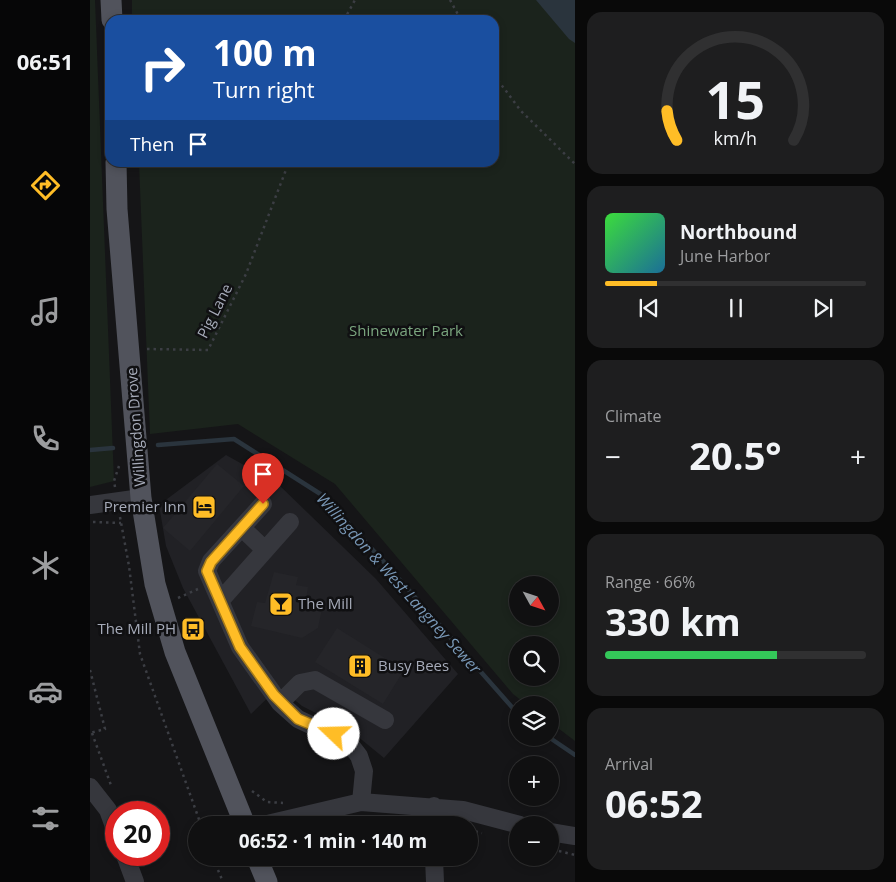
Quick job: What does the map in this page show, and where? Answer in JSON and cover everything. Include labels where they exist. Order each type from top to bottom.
[{"type":"main road","points":[[111,0],[112,15]]},
{"type":"main road","name":"Willingdon Drove","points":[[116,167],[141,498],[155,584],[175,652],[241,816]]},
{"type":"main road","points":[[260,866],[267,882]]},
{"type":"street","points":[[90,504],[141,498]]},
{"type":"street","points":[[263,504],[211,562],[207,571],[211,584],[221,600],[240,647],[280,703],[298,719],[349,743],[359,756],[364,771],[361,802]]},
{"type":"street","points":[[221,600],[290,522]]},
{"type":"street","points":[[242,528],[265,550]]},
{"type":"street","points":[[280,703],[300,684],[315,680],[385,720]]},
{"type":"street","points":[[90,787],[105,806]]},
{"type":"street","points":[[301,816],[361,802],[434,806],[463,810],[509,822]]},
{"type":"street","points":[[434,806],[434,816]]},
{"type":"street","points":[[559,833],[575,836]]},
{"type":"street","points":[[129,866],[135,882]]},
{"type":"street","points":[[434,866],[435,882]]},
{"type":"path","points":[[347,15],[356,0]]},
{"type":"path","points":[[450,0],[458,15]]},
{"type":"path","points":[[499,82],[521,112],[575,164]]},
{"type":"path","name":"Pig Lane","points":[[144,349],[208,350],[246,274],[287,167]]},
{"type":"path","points":[[121,461],[114,481],[130,566],[140,654],[198,816]]},
{"type":"path","points":[[90,522],[121,523]]},
{"type":"path","points":[[172,600],[211,584]]},
{"type":"path","points":[[90,670],[104,729],[91,733],[114,794],[111,801]]},
{"type":"path","points":[[559,851],[575,855]]},
{"type":"path","points":[[217,866],[223,882]]},
{"type":"shaded area","points":[[536,0],[575,0],[575,43],[569,39]]},
{"type":"shaded area","points":[[226,455],[278,484],[376,579],[458,674],[384,758],[351,731],[302,706],[279,687],[251,714],[183,588],[166,546],[159,505]]},
{"type":"green space","points":[[90,0],[95,0],[114,481],[90,487]]},
{"type":"green space","name":"Shinewater Park","points":[[132,0],[575,0],[575,741],[559,729],[559,696],[516,696],[513,694],[335,484],[238,424],[150,434],[139,167],[499,167],[499,15],[132,15]]},
{"type":"building","name":"Premier Inn","points":[[217,464],[244,486],[190,551],[163,528]]},
{"type":"building","name":"The Mill","points":[[274,572],[298,577],[296,585],[308,587],[305,606],[322,609],[318,628],[302,638],[251,626],[257,602],[265,603]]},
{"type":"building","name":"Busy Bees","points":[[337,628],[404,670],[383,704],[315,662]]},
{"type":"waterway","name":"Willingdon & West Langney Sewer","points":[[158,445],[234,439],[322,495],[509,704]]},
{"type":"waterway","name":"Willingdon & West Langney Sewer","points":[[90,450],[113,448]]},
{"type":"waterway","name":"Willingdon & West Langney Sewer","points":[[559,744],[575,755]]},
{"type":"place","name":"Premier Inn","points":[[204,507]]},
{"type":"place","name":"The Mill","points":[[281,604]]},
{"type":"place","name":"The Mill PH","points":[[193,629]]},
{"type":"place","name":"Busy Bees","points":[[360,666]]},
{"type":"route","points":[[263,504],[211,562],[207,571],[211,584],[221,600],[240,647],[280,703],[298,719],[334,734]]}]
